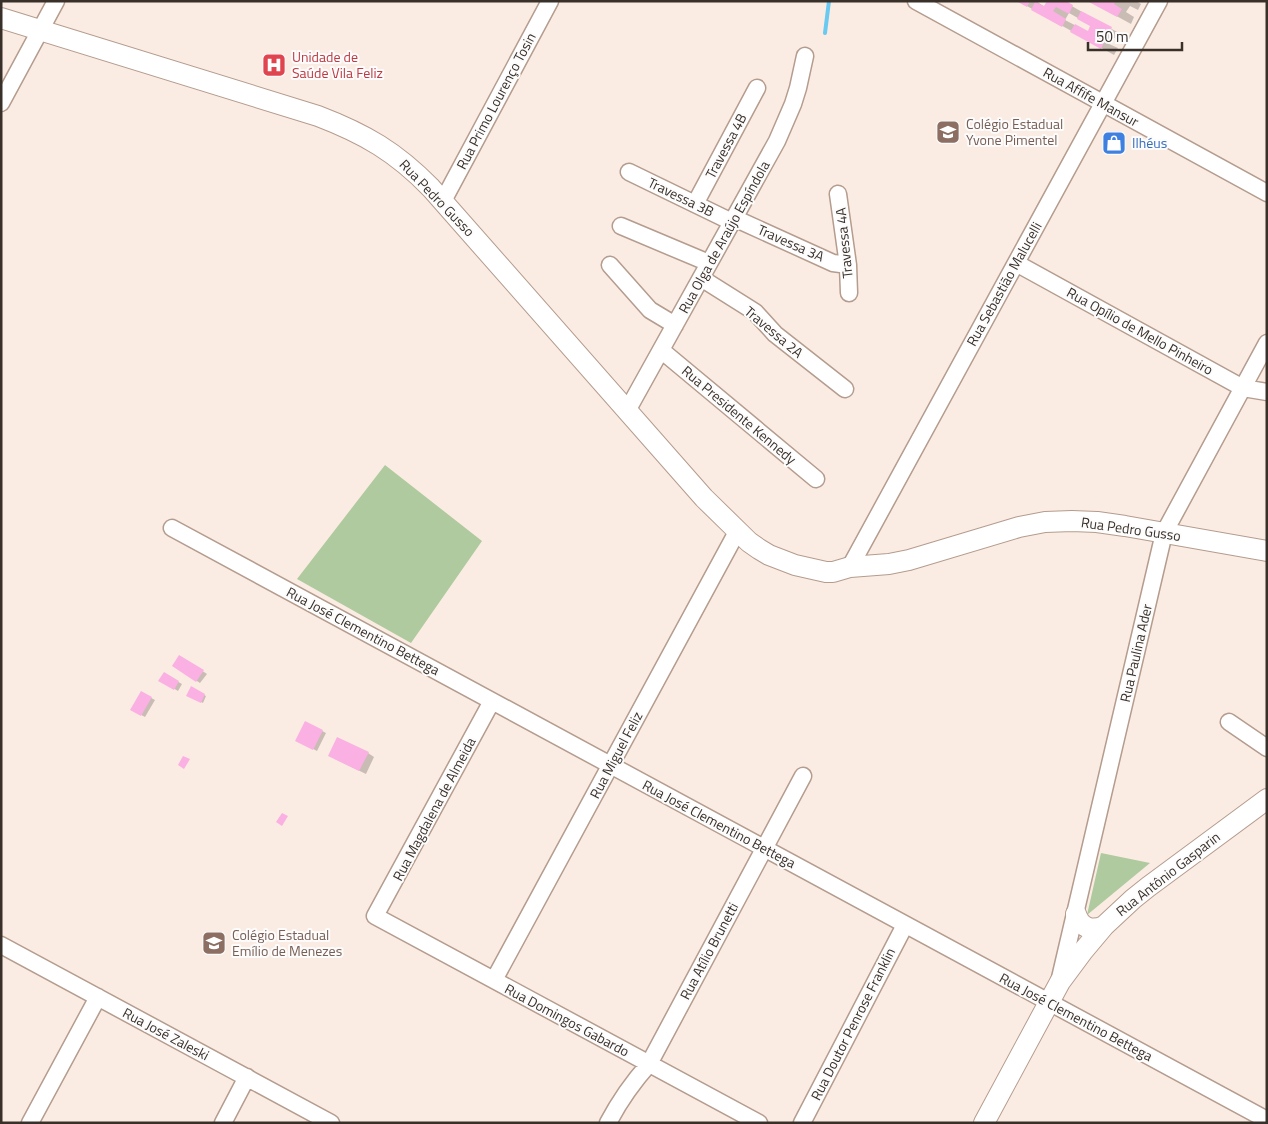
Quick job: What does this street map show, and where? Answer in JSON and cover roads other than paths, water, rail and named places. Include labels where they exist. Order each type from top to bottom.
[{"type":"main road","name":"Rua Pedro Gusso","points":[[1,18],[318,116],[375,142],[396,156],[416,173],[443,201],[704,498],[738,530],[750,533],[784,548],[850,568],[909,560],[1011,529],[1045,522],[1097,522],[1267,551]]},
{"type":"main road","name":"Rua Antônio Gasparin","points":[[984,1123],[1060,982],[1104,926],[1148,887],[1267,799]]},
{"type":"main road","points":[[1076,914],[1078,920],[1087,928],[1099,929],[1104,926]]},
{"type":"street","points":[[1,103],[56,1]]},
{"type":"street","name":"Rua Primo Lourenço Tosin","points":[[443,201],[550,1]]},
{"type":"street","name":"Rua Affife Mansur","points":[[916,1],[1267,193]]},
{"type":"street","name":"Rua Sebastião Malucelli","points":[[850,568],[1159,1]]},
{"type":"street","name":"Rua Olga de Araújo Espíndola","points":[[627,411],[777,141],[798,88],[805,56]]},
{"type":"street","name":"Travessa 4B","points":[[695,204],[757,88]]},
{"type":"street","name":"Travessa 3B","points":[[630,172],[695,204],[733,220]]},
{"type":"street","name":"Travessa 4A","points":[[838,194],[848,265],[849,293]]},
{"type":"street","name":"Travessa 3A","points":[[733,220],[833,263],[848,265]]},
{"type":"street","points":[[621,226],[709,263]]},
{"type":"street","name":"Rua Opílio de Mello Pinheiro","points":[[1016,263],[1243,388],[1267,392]]},
{"type":"street","points":[[610,265],[650,310],[675,325]]},
{"type":"street","name":"Travessa 2A","points":[[701,278],[759,315],[775,334],[845,389]]},
{"type":"street","name":"Rua Paulina Ader","points":[[1060,982],[1164,533],[1267,344]]},
{"type":"street","name":"Rua Presidente Kennedy","points":[[661,350],[816,479]]},
{"type":"street","name":"Rua José Clementino Bettega","points":[[172,528],[1267,1120]]},
{"type":"street","name":"Rua Miguel Feliz","points":[[494,980],[738,530]]},
{"type":"street","name":"Rua Magdalena de Almeida","points":[[375,916],[492,701]]},
{"type":"street","points":[[1229,722],[1267,748]]},
{"type":"street","name":"Rua Atílio Brunetti","points":[[608,1123],[633,1082],[649,1064],[803,776]]},
{"type":"street","name":"Rua Domingos Gabardo","points":[[375,916],[759,1123]]},
{"type":"street","name":"Rua Doutor Penrose Franklin","points":[[802,1123],[905,924]]},
{"type":"street","name":"Rua José Zaleski","points":[[1,945],[331,1123]]},
{"type":"street","points":[[30,1123],[98,997]]},
{"type":"street","points":[[222,1123],[247,1077]]},
{"type":"waterway","points":[[825,33],[829,1]]},
{"type":"place","name":"Unidade de Saúde Vila Feliz","points":[[274,65]]},
{"type":"place","name":"Colégio Estadual Yvone Pimentel","points":[[948,132]]},
{"type":"place","name":"Ilhéus","points":[[1114,143]]},
{"type":"place","name":"Colégio Estadual Emílio de Menezes","points":[[214,943]]}]
